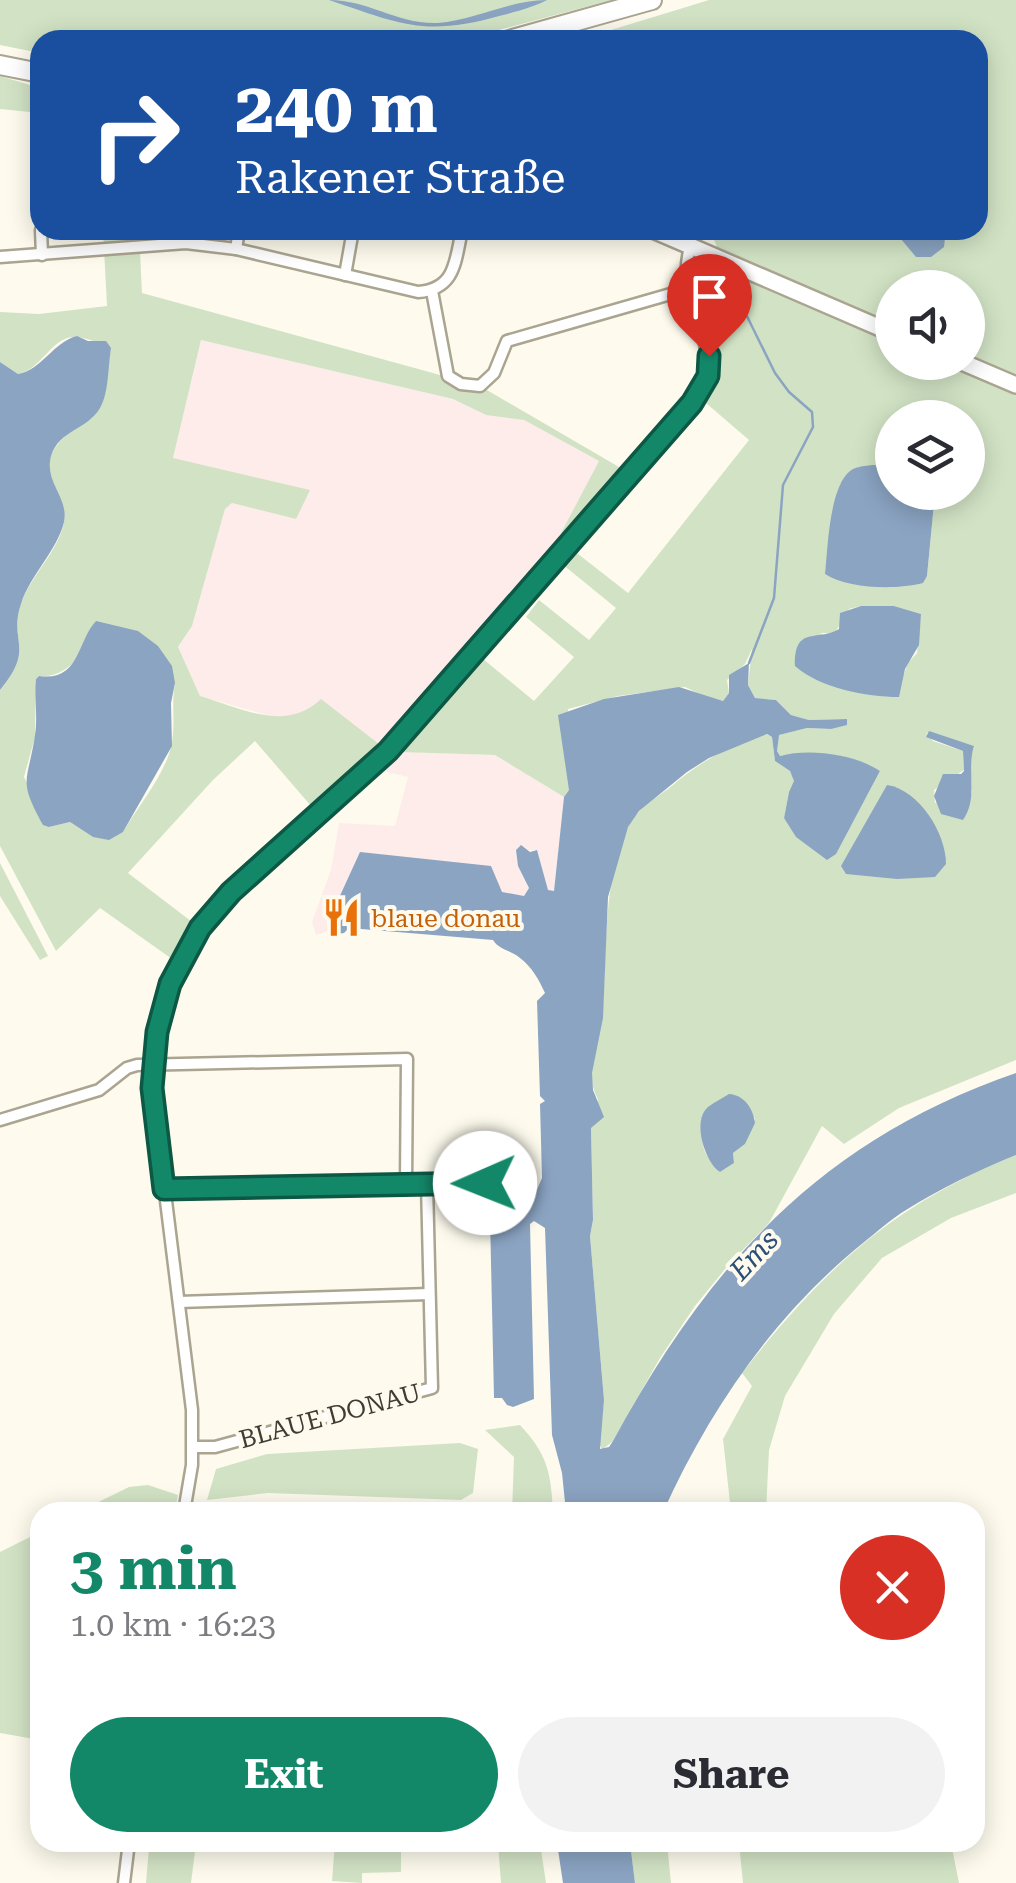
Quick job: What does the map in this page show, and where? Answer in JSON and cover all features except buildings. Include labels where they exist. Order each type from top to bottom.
[{"type":"main road","points":[[545,30],[652,0]]},
{"type":"main road","points":[[0,64],[30,71]]},
{"type":"street","points":[[41,240],[42,255]]},
{"type":"street","points":[[140,240],[140,246]]},
{"type":"street","points":[[236,249],[237,240]]},
{"type":"street","points":[[345,275],[351,240]]},
{"type":"street","points":[[0,257],[186,242],[236,249],[418,292],[432,291],[450,277],[459,240]]},
{"type":"street","points":[[674,240],[875,326]]},
{"type":"street","points":[[185,1502],[193,1447],[192,1410],[152,1088],[157,1032],[170,984],[188,947],[218,905],[388,751],[700,393],[708,376],[709,356],[685,272],[690,248]]},
{"type":"street","points":[[432,291],[448,376],[461,384],[480,386],[494,373],[507,341],[688,289]]},
{"type":"street","points":[[985,372],[1016,385]]},
{"type":"street","points":[[0,1120],[99,1090],[127,1068],[153,1062],[407,1059],[406,1184]]},
{"type":"street","points":[[164,1189],[485,1183]]},
{"type":"street","name":"BLAUE DONAU","points":[[193,1447],[216,1447],[432,1388],[427,1184]]},
{"type":"street","points":[[178,1302],[429,1294]]},
{"type":"street","points":[[124,1883],[128,1852]]},
{"type":"shaded area","points":[[201,340],[453,399],[486,415],[524,420],[599,461],[561,533],[570,541],[389,751],[495,755],[564,797],[554,891],[548,891],[537,850],[516,850],[518,866],[529,888],[524,896],[502,893],[330,917],[331,930],[316,935],[312,922],[331,870],[339,823],[395,826],[408,777],[370,768],[308,711],[281,719],[200,696],[178,648],[192,626],[225,509],[232,503],[296,519],[173,458]]},
{"type":"green space","points":[[0,0],[612,0],[499,30],[30,30],[30,51],[0,45]]},
{"type":"green space","points":[[709,0],[1016,0],[1016,378],[1008,389],[1016,393],[1016,1060],[899,1108],[844,1144],[822,1126],[769,1223],[695,1306],[613,1441],[602,1450],[599,1443],[604,1400],[590,1236],[591,1128],[598,1099],[592,1066],[603,1009],[612,879],[626,831],[645,806],[694,769],[730,748],[766,734],[772,737],[775,761],[790,771],[795,782],[784,818],[836,853],[880,771],[831,754],[780,756],[778,735],[807,728],[831,729],[846,719],[809,720],[791,715],[776,700],[755,698],[748,685],[752,649],[745,664],[727,680],[729,693],[723,701],[685,687],[618,696],[568,709],[569,790],[564,797],[495,755],[401,752],[482,658],[534,701],[574,657],[526,617],[539,600],[589,640],[616,608],[562,564],[573,550],[628,593],[749,440],[706,403],[709,356],[687,258],[727,271],[714,240],[988,240],[988,30],[611,30]],"holes":[[[894,606],[921,614],[917,653],[903,676],[820,633],[835,633],[849,609]],[[926,733],[974,746],[970,760],[972,793],[935,803],[934,790],[964,770],[963,751],[933,741]],[[721,1101],[755,1118],[745,1144],[733,1153],[734,1163],[720,1172],[707,1155],[703,1133],[713,1105]]]},
{"type":"green space","points":[[0,76],[30,85],[30,112],[0,109]]},
{"type":"green space","points":[[104,240],[139,240],[142,293],[480,386],[631,474],[570,541],[561,533],[599,461],[524,420],[486,415],[453,399],[201,340],[173,458],[310,490],[296,519],[232,503],[225,509],[192,626],[178,647],[200,696],[278,716],[293,715],[321,699],[388,751],[318,814],[255,741],[213,780],[128,873],[200,928],[179,964],[100,908],[56,951],[0,846],[0,690],[17,664],[21,604],[57,543],[64,522],[49,463],[59,443],[95,414],[98,342],[65,339],[33,367],[18,374],[0,362],[0,312],[39,314],[107,306]],"holes":[[[80,656],[175,683],[168,757],[123,832],[93,837],[70,822],[49,827],[24,777],[35,737],[36,679],[62,671]]]},
{"type":"green space","points":[[0,863],[48,956],[40,960],[0,896]]},
{"type":"green space","points":[[1016,1155],[1016,1193],[951,1218],[882,1258],[834,1314],[785,1396],[769,1450],[766,1502],[730,1502],[723,1439],[752,1386],[742,1373],[802,1302],[863,1244],[896,1219],[972,1174]]},
{"type":"green space","points":[[520,1425],[546,1465],[552,1502],[512,1502],[514,1457],[485,1430]]},
{"type":"green space","points":[[460,1443],[478,1449],[473,1493],[461,1500],[268,1493],[207,1500],[216,1469],[267,1454]]},
{"type":"green space","points":[[148,1485],[178,1495],[177,1502],[98,1502],[129,1487]]},
{"type":"green space","points":[[30,1537],[30,1738],[0,1733],[0,1552]]},
{"type":"green space","points":[[149,1852],[195,1852],[191,1883],[146,1883]]},
{"type":"green space","points":[[334,1852],[401,1852],[401,1872],[362,1873],[362,1883],[332,1881]]},
{"type":"green space","points":[[499,1852],[541,1852],[546,1883],[501,1883]]},
{"type":"green space","points":[[631,1852],[668,1852],[671,1883],[635,1883]]},
{"type":"green space","points":[[740,1852],[953,1852],[959,1883],[743,1883]]},
{"type":"water","points":[[329,0],[438,23],[547,0],[476,22],[433,27],[396,22]]},
{"type":"water","points":[[902,240],[945,240],[944,247],[931,257],[916,257]]},
{"type":"water","points":[[77,336],[88,341],[106,341],[111,348],[105,395],[94,415],[60,441],[51,456],[51,474],[63,505],[64,522],[21,604],[17,664],[0,690],[0,362],[18,374]]},
{"type":"water","points":[[875,465],[875,510],[933,510],[923,583],[872,587],[846,583],[825,574],[838,491],[843,479],[858,467]]},
{"type":"water","points":[[861,606],[894,606],[921,614],[919,645],[905,669],[899,697],[844,690],[795,666],[798,645],[803,640],[839,629],[840,613]]},
{"type":"water","points":[[96,621],[138,631],[158,646],[172,666],[175,683],[171,703],[172,746],[123,832],[109,840],[93,837],[70,822],[43,825],[27,789],[36,728],[36,679],[63,673],[70,667]]},
{"type":"water","name":"Ems","points":[[749,663],[748,685],[755,698],[776,700],[791,715],[809,720],[847,719],[847,725],[831,729],[807,728],[779,735],[780,756],[832,754],[858,760],[880,771],[836,854],[827,860],[796,837],[784,818],[794,781],[790,771],[775,761],[772,737],[767,734],[709,758],[687,772],[639,811],[628,827],[608,897],[603,1018],[592,1073],[593,1090],[604,1117],[591,1128],[590,1236],[604,1400],[600,1449],[609,1447],[689,1318],[731,1264],[777,1216],[828,1172],[884,1134],[946,1101],[1016,1073],[1016,1155],[932,1194],[900,1214],[831,1271],[747,1366],[702,1437],[668,1502],[565,1502],[552,1435],[545,1228],[534,1221],[530,1224],[534,1399],[513,1407],[502,1398],[494,1398],[490,1217],[497,1195],[499,1164],[521,1160],[527,1163],[529,1193],[536,1192],[542,1178],[540,1104],[545,1101],[540,1096],[537,1001],[545,993],[528,965],[493,940],[349,928],[337,934],[331,930],[333,911],[360,852],[491,866],[502,892],[524,896],[529,888],[518,866],[516,850],[521,845],[530,852],[537,850],[548,890],[554,891],[564,797],[569,790],[558,715],[604,699],[679,687],[723,701],[729,693],[729,675]]},
{"type":"water","points":[[929,731],[974,746],[970,802],[963,820],[941,814],[934,796],[943,774],[964,771],[963,751],[926,737]]},
{"type":"water","points":[[887,785],[910,795],[936,827],[946,864],[935,877],[897,879],[846,874],[841,866]]},
{"type":"water","points":[[729,1094],[747,1103],[755,1123],[745,1144],[733,1153],[734,1163],[720,1172],[706,1152],[701,1122],[708,1107]]},
{"type":"water","points":[[558,1852],[631,1852],[635,1883],[563,1883]]},
{"type":"waterway","points":[[735,292],[775,373],[812,412],[813,427],[783,485],[774,598],[749,663]]},
{"type":"place","name":"blaue donau","points":[[341,918]]},
{"type":"route","points":[[485,1183],[164,1189],[152,1088],[157,1032],[165,1000],[188,947],[218,905],[388,751],[692,403],[708,376],[709,356]]}]
